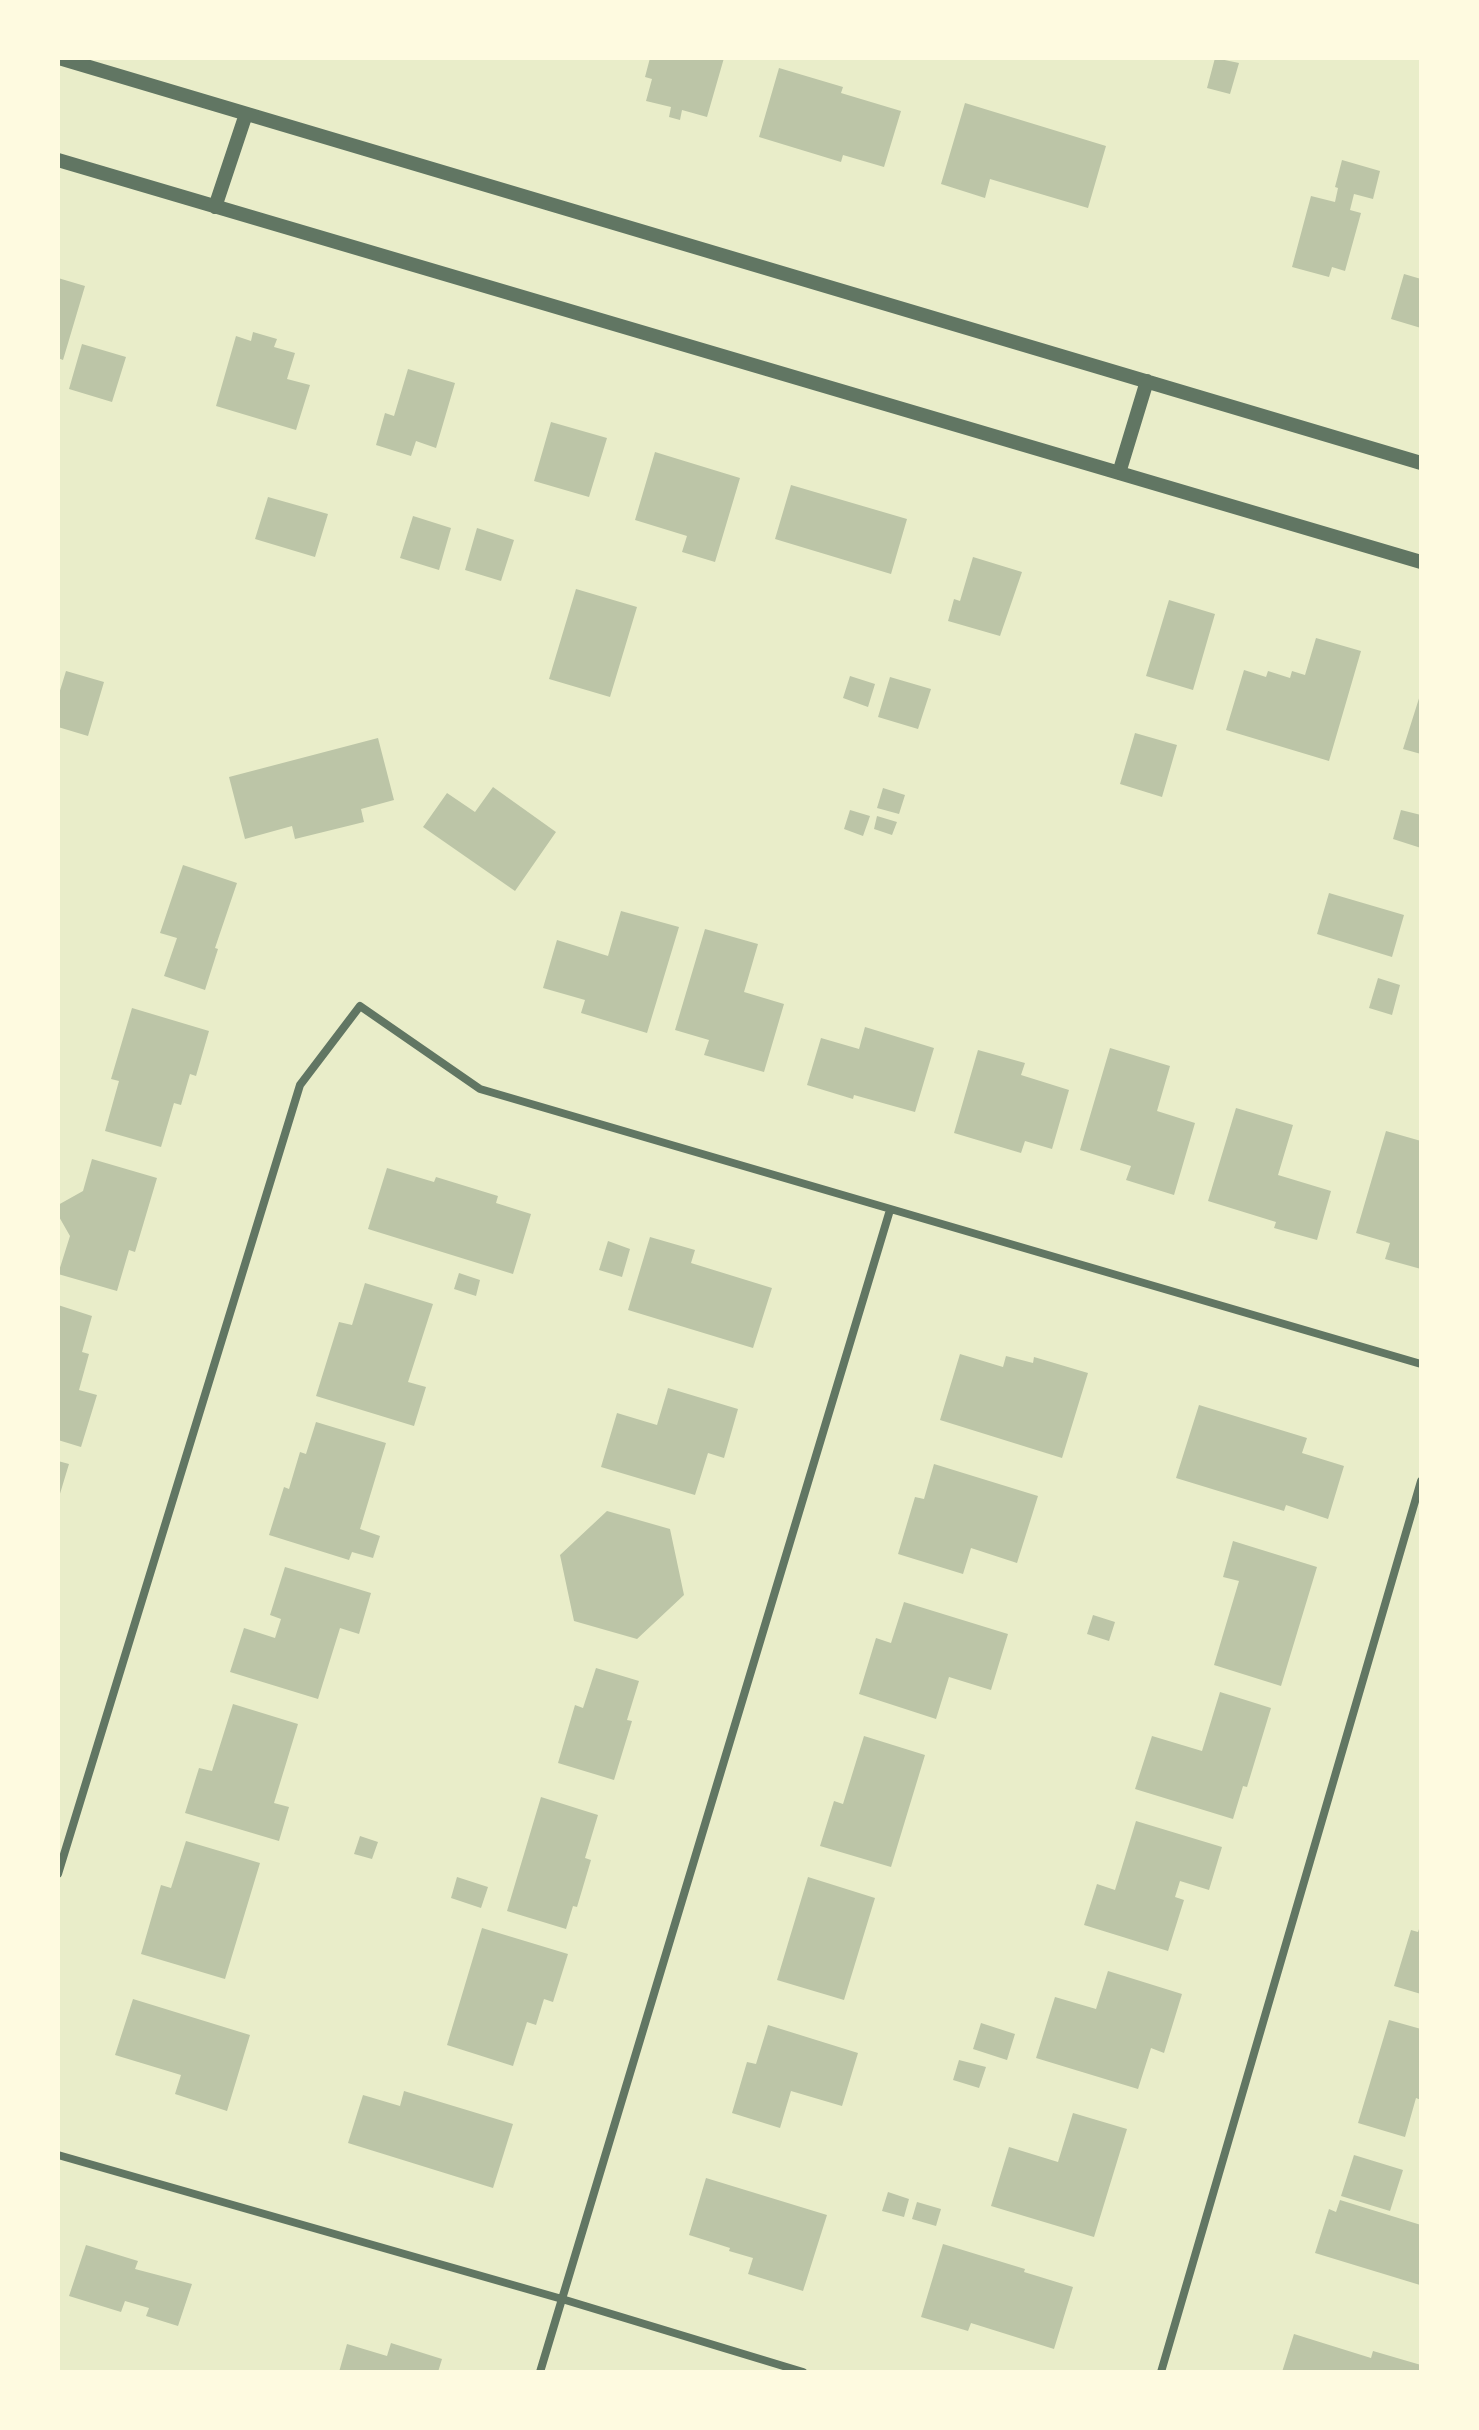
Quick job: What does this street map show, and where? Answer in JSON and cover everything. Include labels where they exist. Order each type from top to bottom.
[{"type":"street","points":[[59,58],[1421,463]]},
{"type":"street","points":[[215,207],[246,114]]},
{"type":"street","points":[[58,160],[1421,562]]},
{"type":"street","points":[[1119,473],[1147,381]]},
{"type":"street","points":[[58,1874],[300,1085],[360,1006],[480,1089],[1421,1364]]},
{"type":"street","points":[[540,2372],[890,1210]]},
{"type":"street","points":[[1161,2372],[1421,1481]]},
{"type":"street","points":[[58,2155],[562,2299],[803,2372]]},
{"type":"building","points":[[650,58],[724,58],[707,117],[682,110],[680,120],[669,117],[671,107],[646,101],[652,79],[645,77]]},
{"type":"building","points":[[1215,58],[1239,63],[1230,94],[1207,88]]},
{"type":"building","points":[[779,68],[843,87],[841,93],[901,111],[884,167],[843,155],[841,162],[759,137]]},
{"type":"building","points":[[965,103],[1106,146],[1088,208],[990,179],[985,198],[941,184]]},
{"type":"building","points":[[1342,160],[1380,171],[1373,199],[1354,194],[1350,210],[1361,213],[1345,271],[1332,267],[1329,277],[1292,267],[1311,196],[1335,202],[1338,188],[1335,187]]},
{"type":"building","points":[[1404,274],[1421,279],[1421,328],[1391,319]]},
{"type":"building","points":[[58,278],[85,286],[63,360],[58,358]]},
{"type":"building","points":[[253,332],[277,339],[274,347],[295,353],[287,379],[310,385],[296,430],[216,406],[236,336],[251,341]]},
{"type":"building","points":[[82,344],[126,357],[112,402],[69,389]]},
{"type":"building","points":[[408,369],[455,383],[436,448],[416,441],[411,456],[376,445],[385,413],[394,416]]},
{"type":"building","points":[[551,422],[607,438],[589,497],[534,481]]},
{"type":"building","points":[[655,452],[740,478],[715,562],[682,552],[687,536],[635,520]]},
{"type":"building","points":[[791,485],[907,519],[891,574],[775,539]]},
{"type":"building","points":[[268,497],[328,514],[315,557],[255,539]]},
{"type":"building","points":[[413,516],[451,528],[439,570],[400,558]]},
{"type":"building","points":[[477,528],[514,540],[501,581],[465,570]]},
{"type":"building","points":[[973,557],[1022,572],[1000,636],[948,621],[954,599],[960,601]]},
{"type":"building","points":[[576,589],[637,607],[610,697],[549,679]]},
{"type":"building","points":[[1169,600],[1215,614],[1193,690],[1146,676]]},
{"type":"building","points":[[1316,638],[1361,651],[1329,761],[1226,730],[1244,670],[1266,677],[1268,671],[1290,678],[1292,671],[1305,675]]},
{"type":"building","points":[[66,671],[104,682],[88,736],[58,727],[58,697]]},
{"type":"building","points":[[850,676],[875,684],[868,707],[843,698]]},
{"type":"building","points":[[890,677],[931,689],[918,729],[878,717]]},
{"type":"building","points":[[1421,692],[1421,754],[1403,749]]},
{"type":"building","points":[[1135,733],[1177,745],[1162,797],[1120,784]]},
{"type":"building","points":[[378,738],[394,800],[361,809],[364,822],[295,839],[292,826],[245,839],[229,777]]},
{"type":"building","points":[[493,787],[556,832],[515,891],[423,827],[447,793],[475,812]]},
{"type":"building","points":[[883,788],[905,795],[899,814],[877,808]]},
{"type":"building","points":[[850,810],[870,816],[863,836],[844,829]]},
{"type":"building","points":[[1401,810],[1421,815],[1421,848],[1393,839]]},
{"type":"building","points":[[877,816],[897,822],[892,835],[874,829]]},
{"type":"building","points":[[183,865],[237,883],[215,948],[218,949],[205,990],[164,976],[177,938],[160,933]]},
{"type":"building","points":[[1329,893],[1404,915],[1392,957],[1317,934]]},
{"type":"building","points":[[621,911],[679,927],[647,1033],[581,1013],[585,1000],[543,988],[557,940],[608,956]]},
{"type":"building","points":[[705,929],[758,944],[744,992],[784,1004],[764,1072],[704,1055],[709,1040],[675,1030]]},
{"type":"building","points":[[1378,978],[1400,985],[1392,1015],[1369,1008]]},
{"type":"building","points":[[132,1008],[209,1031],[196,1076],[190,1074],[181,1105],[174,1103],[161,1147],[105,1131],[119,1081],[111,1079]]},
{"type":"building","points":[[865,1027],[934,1048],[915,1112],[854,1095],[853,1099],[807,1085],[821,1038],[859,1049]]},
{"type":"building","points":[[1110,1048],[1170,1066],[1157,1111],[1195,1123],[1174,1195],[1126,1180],[1131,1166],[1080,1150]]},
{"type":"building","points":[[978,1050],[1025,1063],[1021,1075],[1069,1090],[1052,1149],[1025,1141],[1021,1153],[954,1133]]},
{"type":"building","points":[[1236,1108],[1293,1125],[1278,1175],[1331,1191],[1317,1240],[1274,1228],[1276,1222],[1208,1201]]},
{"type":"building","points":[[1386,1131],[1421,1141],[1421,1269],[1385,1259],[1390,1243],[1356,1233]]},
{"type":"building","points":[[92,1159],[157,1178],[135,1252],[129,1250],[117,1291],[58,1274],[70,1236],[58,1215],[58,1205],[83,1191]]},
{"type":"building","points":[[387,1168],[434,1182],[436,1177],[498,1196],[496,1203],[531,1214],[513,1274],[368,1229]]},
{"type":"building","points":[[650,1237],[695,1250],[691,1263],[772,1288],[753,1348],[628,1310]]},
{"type":"building","points":[[608,1241],[630,1249],[622,1277],[599,1270]]},
{"type":"building","points":[[459,1273],[480,1280],[476,1296],[454,1289]]},
{"type":"building","points":[[365,1283],[433,1304],[408,1382],[426,1387],[414,1426],[316,1396],[339,1322],[352,1325]]},
{"type":"building","points":[[58,1305],[92,1316],[82,1352],[89,1354],[79,1390],[97,1395],[81,1447],[58,1440]]},
{"type":"building","points":[[960,1354],[1003,1367],[1006,1356],[1033,1363],[1034,1357],[1088,1373],[1062,1458],[940,1420]]},
{"type":"building","points":[[668,1388],[738,1409],[724,1458],[708,1453],[695,1495],[601,1467],[617,1413],[657,1425]]},
{"type":"building","points":[[1199,1405],[1307,1438],[1302,1453],[1344,1466],[1328,1519],[1286,1505],[1284,1511],[1176,1478]]},
{"type":"building","points":[[316,1422],[386,1443],[360,1529],[380,1536],[373,1558],[352,1552],[349,1560],[269,1535],[284,1487],[289,1489],[300,1452],[306,1454]]},
{"type":"building","points":[[58,1461],[69,1464],[59,1497],[58,1497]]},
{"type":"building","points":[[934,1464],[1038,1496],[1017,1563],[971,1548],[963,1574],[898,1554],[915,1497],[924,1499]]},
{"type":"building","points":[[607,1511],[670,1529],[684,1595],[637,1639],[574,1621],[560,1555]]},
{"type":"building","points":[[1233,1541],[1317,1567],[1281,1686],[1214,1665],[1239,1581],[1223,1577]]},
{"type":"building","points":[[285,1567],[371,1593],[359,1634],[340,1628],[318,1699],[230,1672],[244,1628],[275,1638],[281,1619],[270,1615]]},
{"type":"building","points":[[904,1602],[1008,1634],[991,1690],[949,1677],[936,1719],[859,1694],[876,1638],[891,1643]]},
{"type":"building","points":[[1093,1615],[1115,1622],[1109,1641],[1087,1634]]},
{"type":"building","points":[[596,1668],[639,1681],[627,1720],[632,1721],[614,1780],[558,1763],[575,1705],[583,1708]]},
{"type":"building","points":[[1220,1692],[1271,1708],[1247,1787],[1243,1786],[1233,1819],[1135,1789],[1152,1736],[1202,1751]]},
{"type":"building","points":[[233,1704],[298,1724],[274,1803],[289,1807],[279,1841],[185,1813],[199,1768],[212,1771]]},
{"type":"building","points":[[864,1736],[925,1755],[891,1867],[820,1846],[834,1801],[843,1804]]},
{"type":"building","points":[[541,1797],[598,1815],[585,1858],[591,1860],[577,1907],[573,1906],[566,1929],[507,1911]]},
{"type":"building","points":[[1136,1821],[1222,1847],[1209,1890],[1180,1881],[1175,1897],[1184,1900],[1168,1951],[1084,1925],[1097,1884],[1115,1890]]},
{"type":"building","points":[[360,1836],[378,1842],[372,1859],[354,1854]]},
{"type":"building","points":[[186,1841],[260,1863],[225,1979],[141,1954],[161,1885],[171,1888]]},
{"type":"building","points":[[457,1877],[488,1887],[481,1908],[451,1898]]},
{"type":"building","points":[[808,1877],[875,1898],[844,2000],[777,1980]]},
{"type":"building","points":[[1420,1926],[1421,1994],[1394,1986],[1411,1930],[1418,1932]]},
{"type":"building","points":[[482,1928],[568,1954],[553,2002],[544,1999],[536,2025],[527,2022],[513,2066],[447,2045]]},
{"type":"building","points":[[1108,1971],[1182,1994],[1164,2053],[1151,2048],[1138,2089],[1036,2058],[1055,1997],[1096,2009]]},
{"type":"building","points":[[133,1999],[250,2035],[227,2111],[175,2094],[181,2075],[115,2055]]},
{"type":"building","points":[[1389,2020],[1421,2029],[1421,2100],[1416,2098],[1405,2137],[1358,2123]]},
{"type":"building","points":[[981,2023],[1015,2034],[1007,2060],[973,2049]]},
{"type":"building","points":[[768,2025],[858,2053],[842,2106],[791,2091],[780,2128],[732,2113],[747,2062],[756,2064]]},
{"type":"building","points":[[959,2060],[986,2067],[979,2088],[953,2080]]},
{"type":"building","points":[[404,2091],[513,2124],[493,2188],[348,2143],[363,2095],[400,2106]]},
{"type":"building","points":[[1073,2113],[1127,2129],[1094,2237],[991,2206],[1009,2147],[1058,2162]]},
{"type":"building","points":[[1354,2155],[1403,2170],[1390,2211],[1341,2196]]},
{"type":"building","points":[[706,2178],[827,2215],[803,2291],[748,2274],[753,2258],[689,2235]]},
{"type":"building","points":[[888,2192],[909,2199],[904,2217],[882,2211]]},
{"type":"building","points":[[1340,2200],[1421,2225],[1420,2285],[1315,2253],[1329,2209],[1336,2212]]},
{"type":"building","points":[[917,2202],[941,2209],[936,2226],[912,2219]]},
{"type":"building","points":[[943,2244],[1073,2287],[1054,2349],[971,2323],[968,2331],[921,2317]]},
{"type":"building","points":[[86,2245],[138,2261],[135,2269],[192,2284],[178,2326],[146,2316],[149,2308],[125,2301],[121,2312],[69,2296]]},
{"type":"building","points":[[1294,2334],[1371,2358],[1373,2351],[1421,2365],[1421,2372],[1282,2372]]},
{"type":"building","points":[[391,2343],[442,2359],[438,2372],[339,2372],[347,2344],[387,2356]]}]
